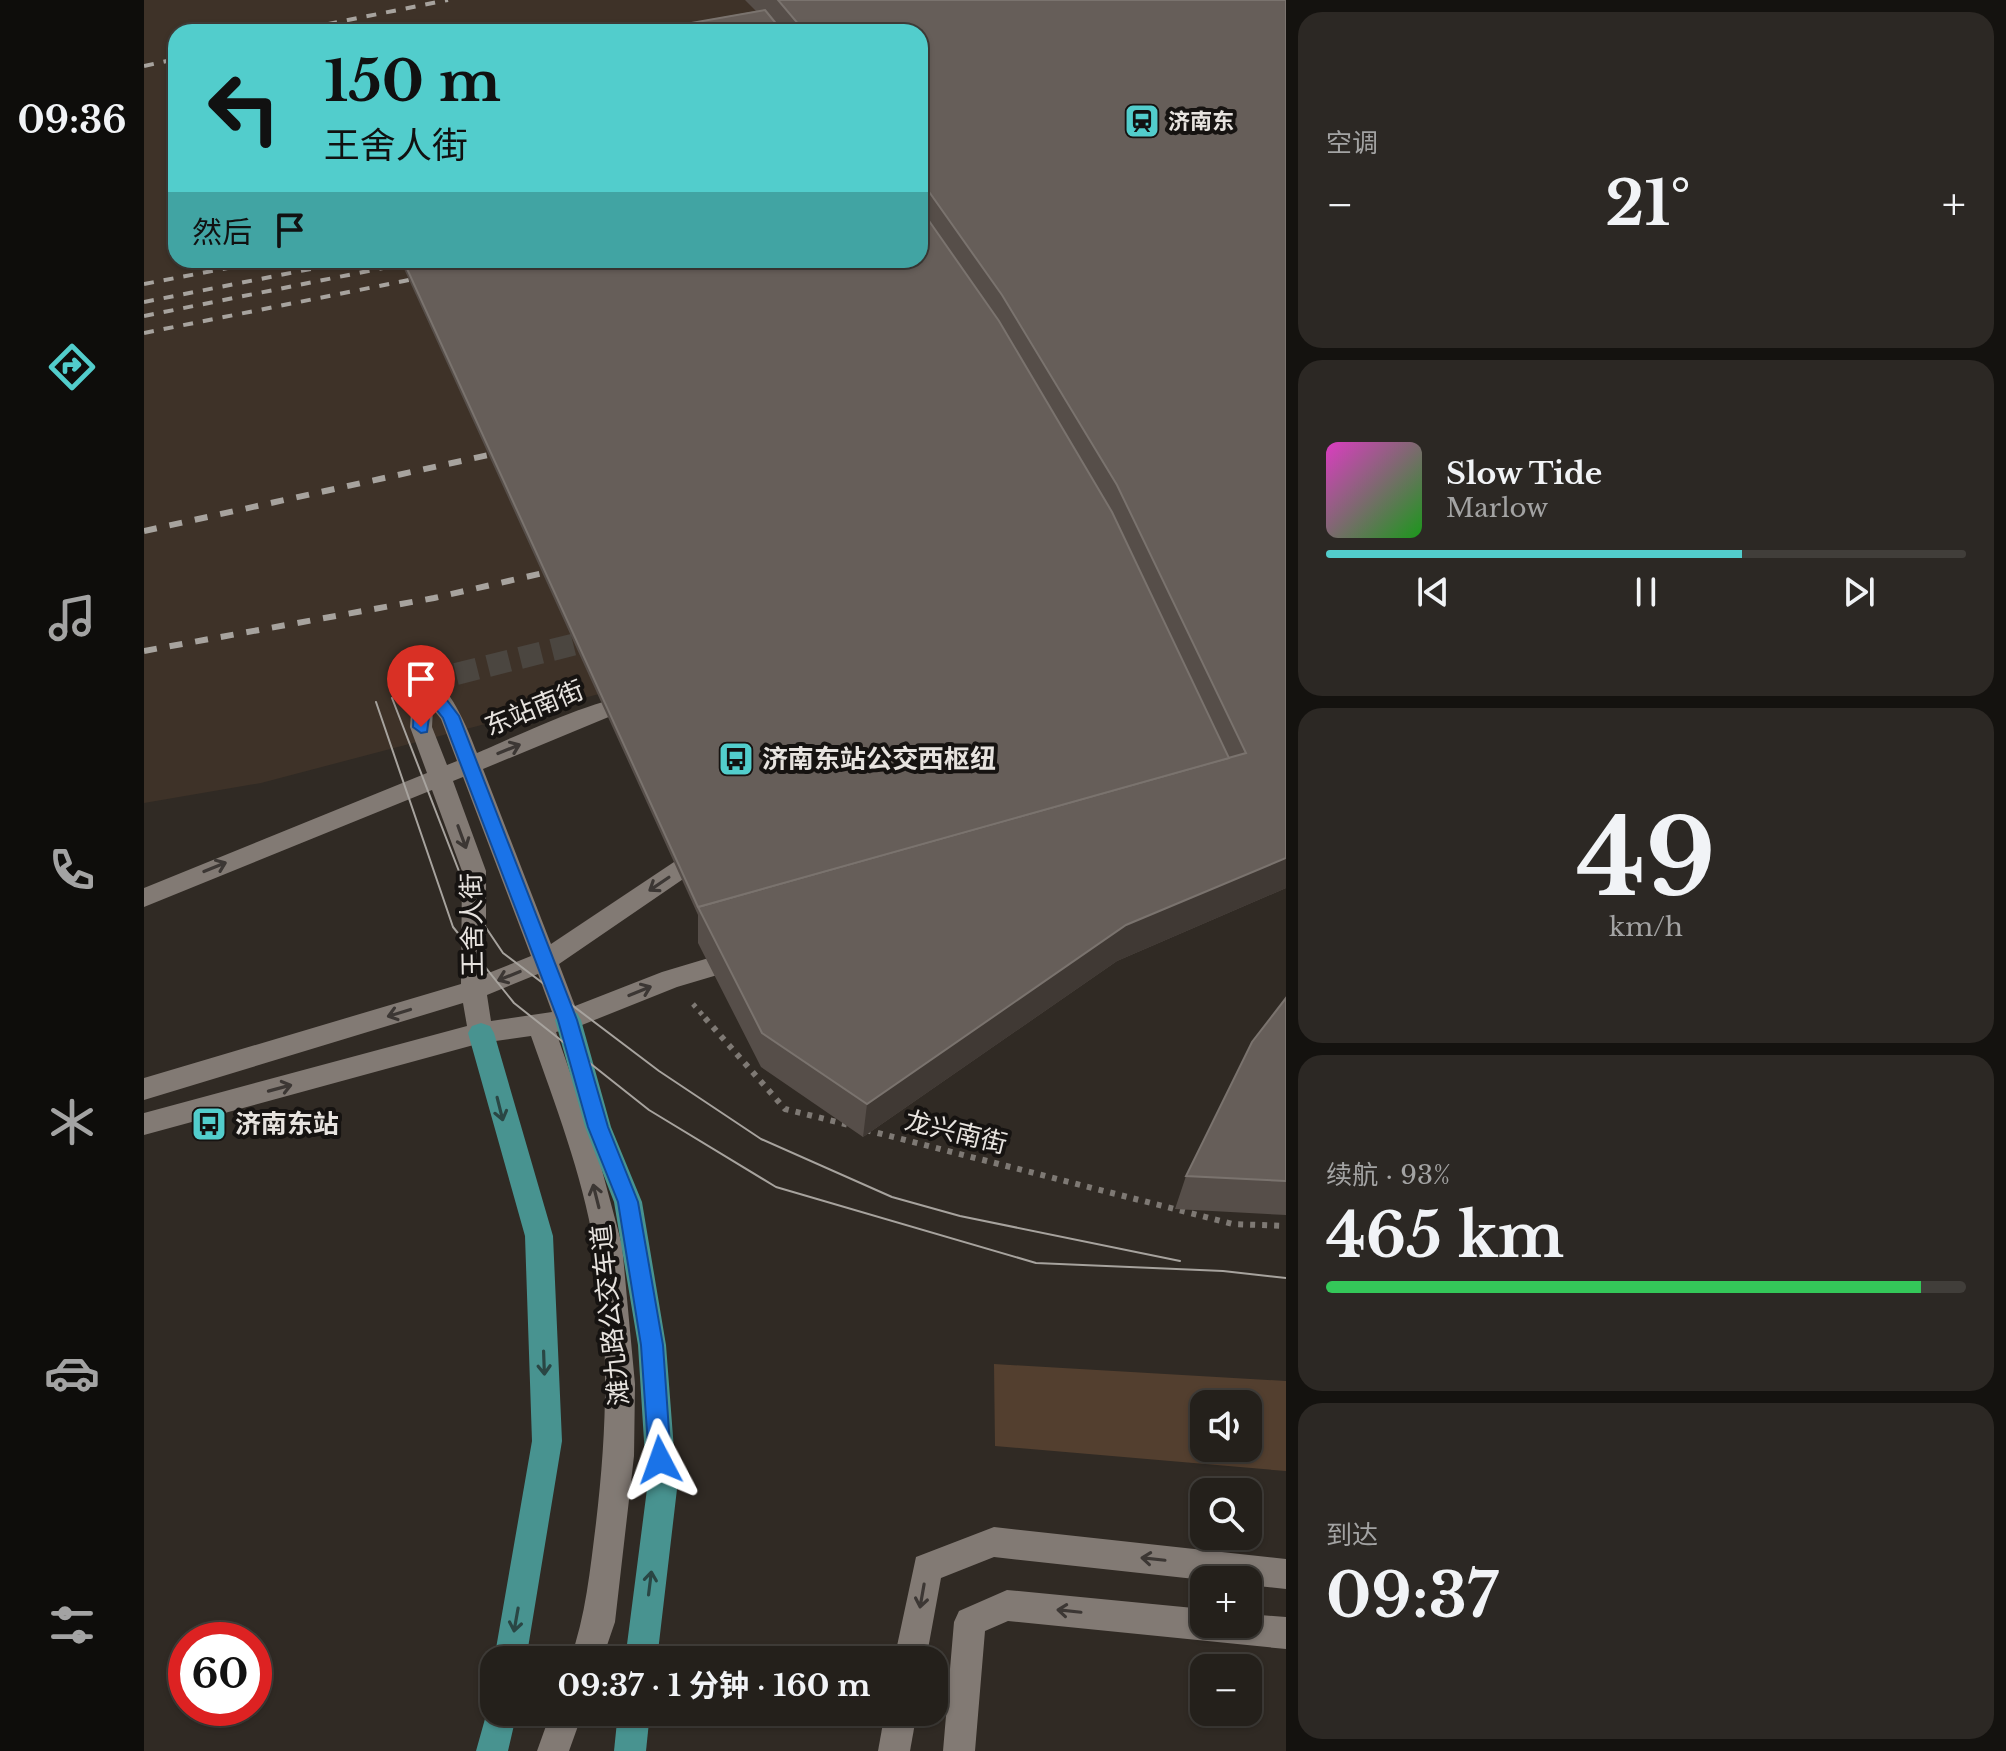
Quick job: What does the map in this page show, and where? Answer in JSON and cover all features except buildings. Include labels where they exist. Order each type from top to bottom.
[{"type":"main road","name":"王舍人街","points":[[554,1022],[628,1202],[652,1345],[662,1489],[643,1646]]},
{"type":"main road","name":"王舍人街","points":[[481,1033],[539,1236],[547,1441],[512,1646]]},
{"type":"main road","points":[[492,1751],[498,1726]]},
{"type":"main road","points":[[630,1751],[633,1726]]},
{"type":"street","name":"王舍人街","points":[[481,1033],[473,990],[474,871],[421,727],[424,682],[451,716],[545,961],[554,1022]]},
{"type":"street","name":"东站南街","points":[[144,898],[605,710],[651,696]]},
{"type":"street","points":[[144,1089],[473,990],[545,961],[724,840]]},
{"type":"street","points":[[144,1124],[481,1033],[554,1022],[671,979],[763,952]]},
{"type":"street","name":"滩九路公交车道","points":[[554,1022],[608,1245],[621,1384],[619,1456],[599,1622],[591,1646]]},
{"type":"street","points":[[913,1646],[927,1568],[994,1542],[1286,1574]]},
{"type":"street","points":[[959,1751],[970,1622],[1007,1605],[1286,1633]]},
{"type":"street","points":[[553,1751],[562,1726]]},
{"type":"street","points":[[894,1751],[898,1726]]},
{"type":"path","name":"龙兴南街","points":[[671,979],[785,1109],[1233,1224],[1286,1226]]},
{"type":"shaded area","points":[[144,0],[1286,0],[1286,513],[261,783],[144,803]]},
{"type":"shaded area","points":[[994,1364],[1286,1381],[1286,1471],[995,1446]]},
{"type":"tunnel","points":[[424,682],[604,637]]},
{"type":"tram line","points":[[392,698],[474,910],[503,953],[659,1071],[761,1139],[892,1197],[960,1216],[1180,1261]]},
{"type":"tram line","points":[[376,702],[453,927],[514,1003],[649,1110],[776,1187],[1036,1263],[1223,1271],[1286,1278]]},
{"type":"railway","points":[[328,24],[448,0]]},
{"type":"railway","points":[[144,66],[168,61]]},
{"type":"railway","points":[[144,284],[228,268]]},
{"type":"railway","points":[[144,302],[316,268]]},
{"type":"railway","points":[[144,316],[383,268]]},
{"type":"railway","points":[[144,333],[429,276]]},
{"type":"railway","points":[[144,531],[511,450]]},
{"type":"railway","points":[[144,651],[434,598],[565,568]]},
{"type":"place","name":"济南东","points":[[1142,121]]},
{"type":"place","name":"济南东站公交西枢纽","points":[[736,759]]},
{"type":"place","name":"济南东站","points":[[209,1124]]},
{"type":"route","points":[[421,727],[424,682],[451,716],[568,1020],[598,1127],[628,1202],[652,1345],[660,1460]]}]
